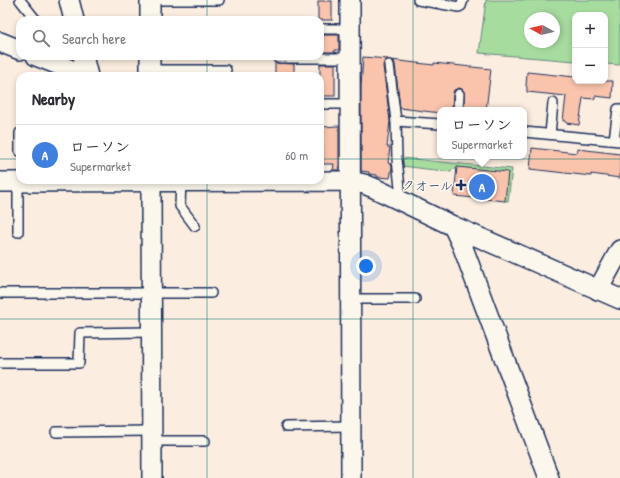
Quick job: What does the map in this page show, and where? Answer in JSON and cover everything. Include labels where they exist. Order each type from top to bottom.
[{"type":"street","points":[[69,0],[73,16]]},
{"type":"street","points":[[150,0],[150,16]]},
{"type":"street","points":[[350,0],[351,478]]},
{"type":"street","points":[[0,42],[16,48]]},
{"type":"street","points":[[46,60],[78,72]]},
{"type":"street","points":[[84,60],[87,72]]},
{"type":"street","points":[[0,182],[16,180]]},
{"type":"street","points":[[324,181],[350,181],[364,184],[453,226],[467,240],[620,299]]},
{"type":"street","points":[[151,184],[152,478]]},
{"type":"street","points":[[467,240],[549,478]]},
{"type":"street","points":[[598,290],[620,250]]},
{"type":"lane","points":[[20,0],[33,16]]},
{"type":"lane","points":[[150,0],[219,0]]},
{"type":"lane","points":[[418,0],[459,7],[463,4],[463,0]]},
{"type":"lane","points":[[324,29],[350,29]]},
{"type":"lane","points":[[324,58],[350,58]]},
{"type":"lane","points":[[389,65],[396,120],[397,159],[400,188],[399,200]]},
{"type":"lane","points":[[150,67],[226,70]]},
{"type":"lane","points":[[458,107],[459,94]]},
{"type":"lane","points":[[550,134],[553,103]]},
{"type":"lane","points":[[324,104],[350,104]]},
{"type":"lane","points":[[527,132],[617,140],[618,109]]},
{"type":"lane","points":[[396,120],[437,124]]},
{"type":"lane","points":[[18,232],[19,184]]},
{"type":"lane","points":[[181,184],[180,206],[195,226]]},
{"type":"lane","points":[[0,293],[211,293]]},
{"type":"lane","points":[[351,299],[415,299]]},
{"type":"lane","points":[[0,363],[79,363],[80,333],[152,332]]},
{"type":"lane","points":[[286,427],[351,426]]},
{"type":"lane","points":[[56,432],[152,436],[204,441]]},
{"type":"green space","points":[[486,0],[620,0],[620,65],[608,64],[608,12],[572,12],[572,61],[479,53]]},
{"type":"green space","points":[[402,158],[512,169],[508,201],[505,201],[457,169],[452,169],[451,172],[402,166]]},
{"type":"building","points":[[318,1],[332,1],[332,20],[324,20],[324,16],[318,16]]},
{"type":"building","points":[[324,35],[339,35],[339,50],[335,50],[335,52],[324,52]]},
{"type":"building","points":[[363,57],[388,59],[384,62],[383,66],[390,121],[387,147],[390,147],[388,163],[391,164],[392,167],[390,178],[377,177],[377,175],[369,174],[369,172],[361,171],[361,87]]},
{"type":"building","points":[[391,60],[491,69],[486,107],[464,107],[464,92],[459,88],[454,90],[452,107],[437,107],[437,113],[400,108],[394,61]]},
{"type":"building","points":[[275,63],[294,64],[294,72],[275,72]]},
{"type":"building","points":[[320,64],[335,64],[335,96],[324,96],[324,72],[320,72]]},
{"type":"building","points":[[527,72],[572,77],[572,84],[608,84],[608,81],[613,81],[612,98],[595,96],[595,99],[583,98],[579,125],[566,123],[566,121],[563,121],[566,96],[527,92]]},
{"type":"building","points":[[339,126],[339,170],[333,170],[334,164],[324,164],[324,127]]},
{"type":"building","points":[[532,148],[577,153],[578,149],[620,154],[620,178],[530,169]]},
{"type":"building","points":[[457,167],[508,172],[505,201],[454,196]]},
{"type":"place","name":"クオール","points":[[461,185]]},
{"type":"place","name":"ローソン","points":[[482,187]]}]
